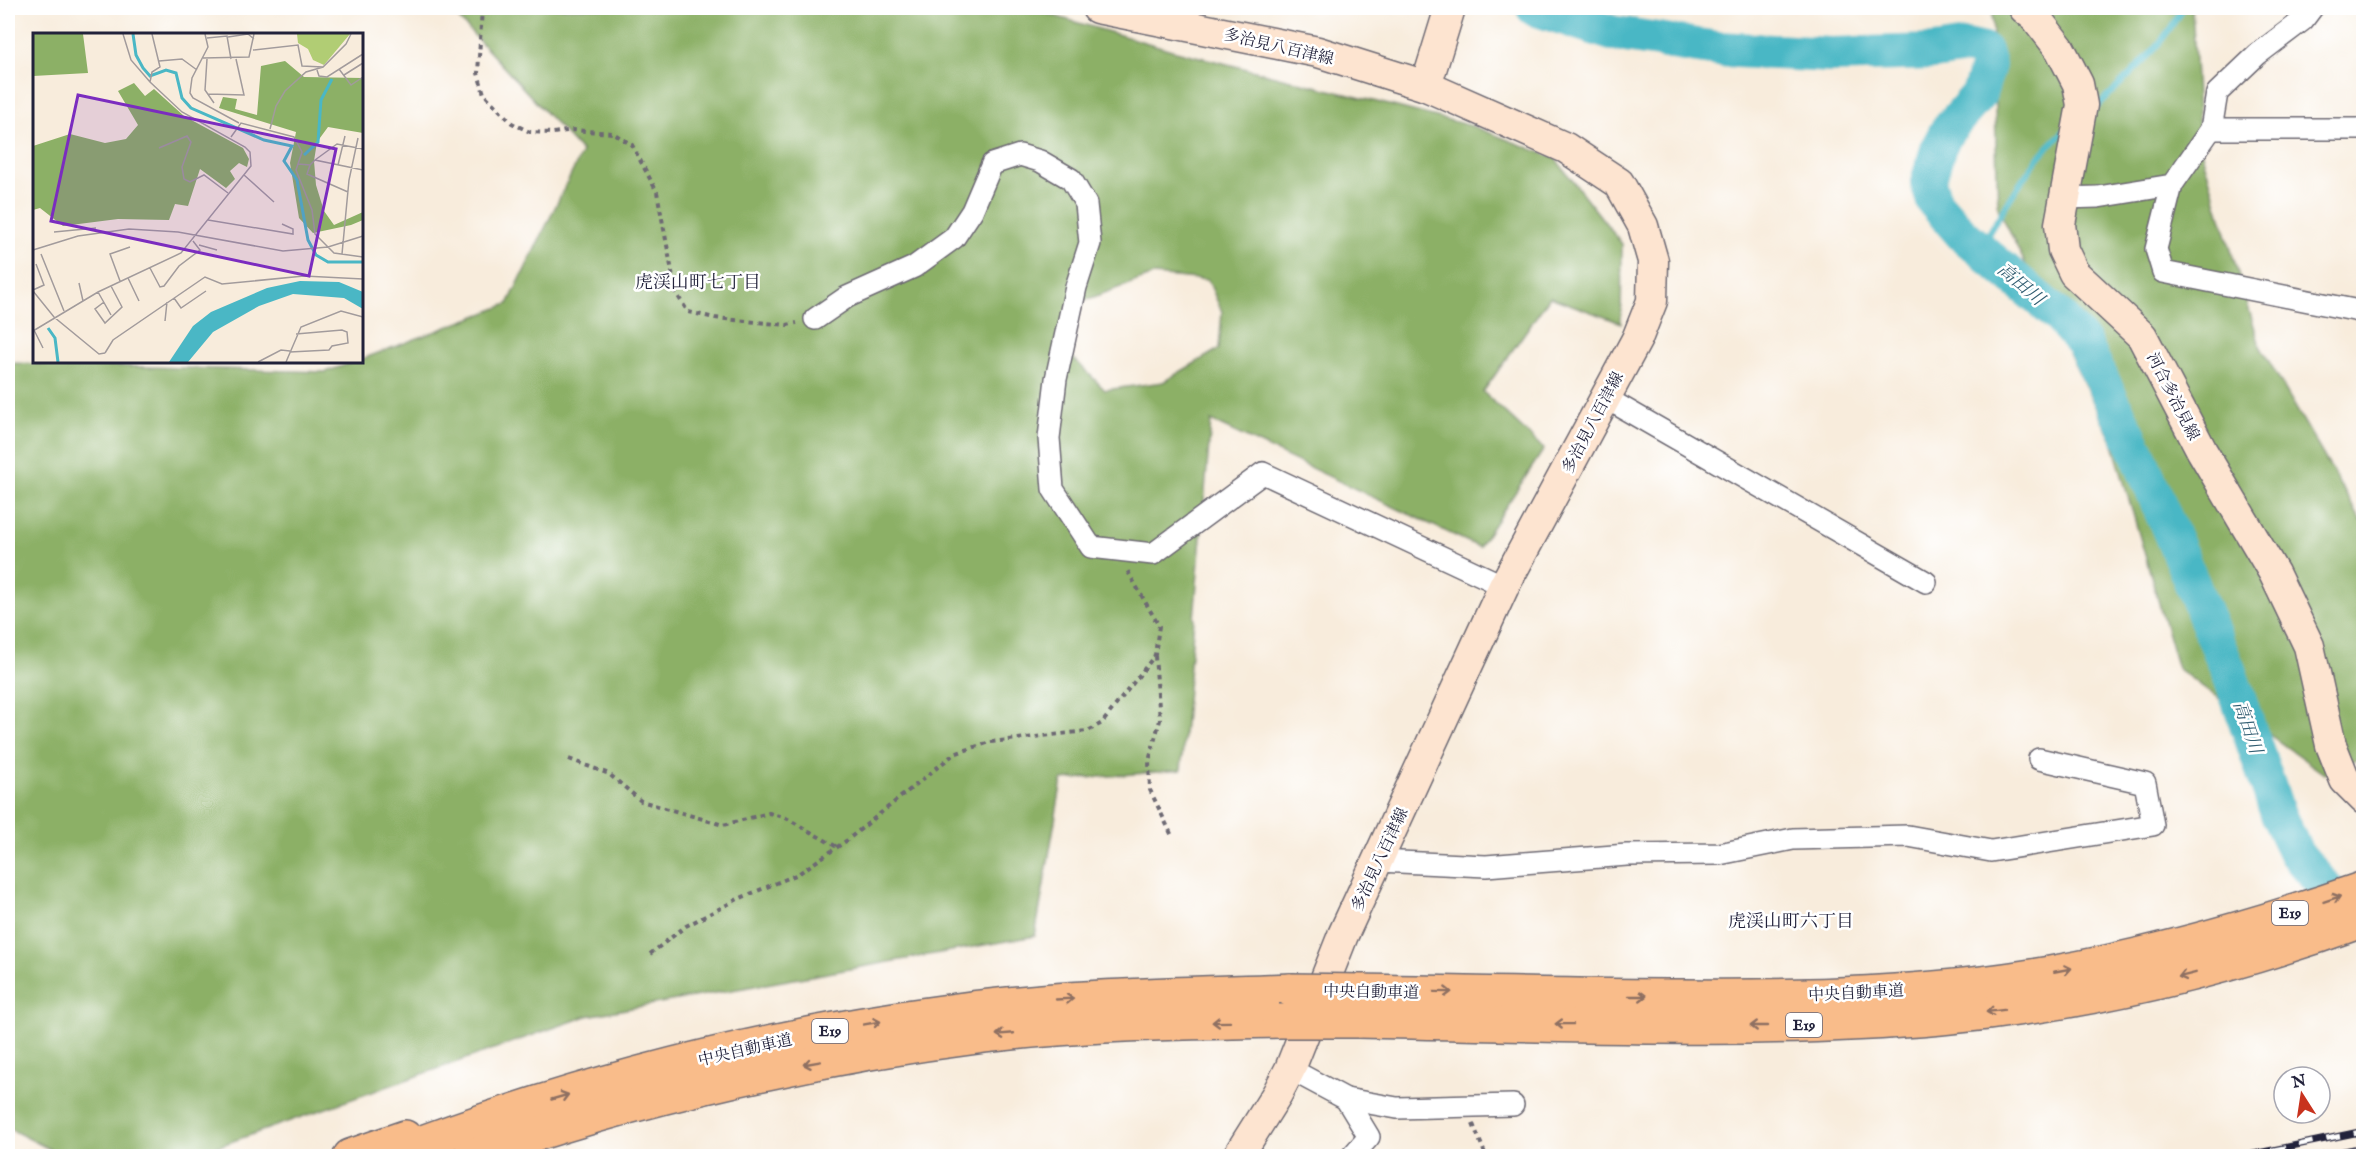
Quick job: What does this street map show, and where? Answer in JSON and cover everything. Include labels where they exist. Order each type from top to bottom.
[{"type":"highway","name":"中央自動車道","points":[[470,1156],[540,1132],[695,1089],[802,1065],[893,1049],[987,1036],[1065,1029],[1142,1024],[1279,1021],[1361,1006],[1885,992],[1966,984],[2048,973],[2217,936],[2364,888]]},
{"type":"highway","name":"中央自動車道","points":[[385,1156],[525,1107],[705,1057],[793,1037],[945,1011],[1050,1000],[1291,990],[1361,1006],[1760,1026],[1943,1018],[2099,994],[2174,979],[2244,961],[2364,920]]},
{"type":"highway","points":[[350,1156],[470,1117],[525,1107]]},
{"type":"main road","name":"多治見八百津線","points":[[1097,8],[1318,52],[1426,86],[1566,148],[1619,183],[1642,226],[1653,261],[1652,301],[1637,339],[1504,586],[1343,935],[1290,1070],[1273,1102],[1238,1156]]},
{"type":"main road","points":[[1426,86],[1450,8]]},
{"type":"main road","name":"河合多治見線","points":[[2024,8],[2036,18],[2060,48],[2078,84],[2082,105],[2060,224],[2062,250],[2074,273],[2142,336],[2202,451],[2274,573],[2309,646],[2331,745],[2345,780],[2364,799]]},
{"type":"street","points":[[2312,8],[2302,20],[2258,54],[2217,93],[2211,129],[2172,185],[2156,249],[2163,273],[2364,312]]},
{"type":"street","points":[[2211,129],[2364,129]]},
{"type":"street","points":[[815,319],[848,297],[914,267],[954,238],[972,211],[992,164],[1020,156],[1041,161],[1071,179],[1086,204],[1090,243],[1076,287],[1056,379],[1049,438],[1053,489],[1091,547],[1153,554],[1263,473],[1504,586]]},
{"type":"street","points":[[2064,198],[2098,197],[2172,185]]},
{"type":"street","points":[[1604,397],[1926,582]]},
{"type":"street","points":[[1378,861],[1486,866],[1627,855],[1719,854],[1794,839],[1908,836],[1991,851],[2153,825],[2145,783],[2039,759]]},
{"type":"street","points":[[1290,1070],[1346,1099],[1397,1108],[1513,1106]]},
{"type":"street","points":[[1346,1099],[1369,1137],[1352,1156]]},
{"type":"path","points":[[482,8],[478,73],[484,94],[512,123],[531,132],[553,134],[573,130],[614,133],[632,145],[657,192],[676,292],[688,312],[715,318],[787,325],[815,319]]},
{"type":"path","points":[[1132,552],[1127,572],[1159,626],[1155,655],[1160,720],[1149,761],[1150,790],[1173,838]]},
{"type":"path","points":[[650,954],[686,926],[738,899],[798,874],[837,847],[954,754],[990,742],[1088,731],[1102,723],[1155,655]]},
{"type":"path","points":[[569,759],[609,774],[640,801],[723,825],[769,813],[786,818],[837,847]]},
{"type":"path","points":[[1466,1107],[1486,1156]]},
{"type":"green space","points":[[449,8],[1027,8],[1172,50],[1472,126],[1555,158],[1622,244],[1621,323],[1550,297],[1483,392],[1544,449],[1479,547],[1211,421],[1181,770],[1062,780],[1035,936],[587,1016],[191,1156],[63,1156],[8,1128],[8,363],[325,372],[351,363],[363,363],[363,359],[508,304],[582,152]],"holes":[[[1153,275],[1208,280],[1222,312],[1219,349],[1163,382],[1105,390],[1066,351],[1083,301]]]},
{"type":"green space","points":[[1992,8],[2192,8],[2200,147],[2260,346],[2363,524],[2363,757],[2324,774],[2178,669],[2112,441],[1998,208]]},
{"type":"waterway","name":"高田川","points":[[1534,8],[1612,33],[1718,49],[1831,55],[1934,52],[1966,47],[1984,51],[1988,65],[1979,94],[1947,131],[1939,146],[1928,182],[1934,202],[1962,234],[2059,316],[2084,344],[2137,452],[2229,672],[2279,817],[2296,853],[2355,923]]},
{"type":"waterway","points":[[2093,111],[2154,50],[2182,8]]},
{"type":"waterway","points":[[1980,247],[2042,153],[2067,129]]},
{"type":"railway","points":[[2244,1156],[2364,1131]]},
{"type":"railway","points":[[2320,1156],[2364,1147]]},
{"type":"district","name":"虎渓山町七丁目","points":[[698,282]]},
{"type":"district","name":"虎渓山町六丁目","points":[[1791,921]]}]
